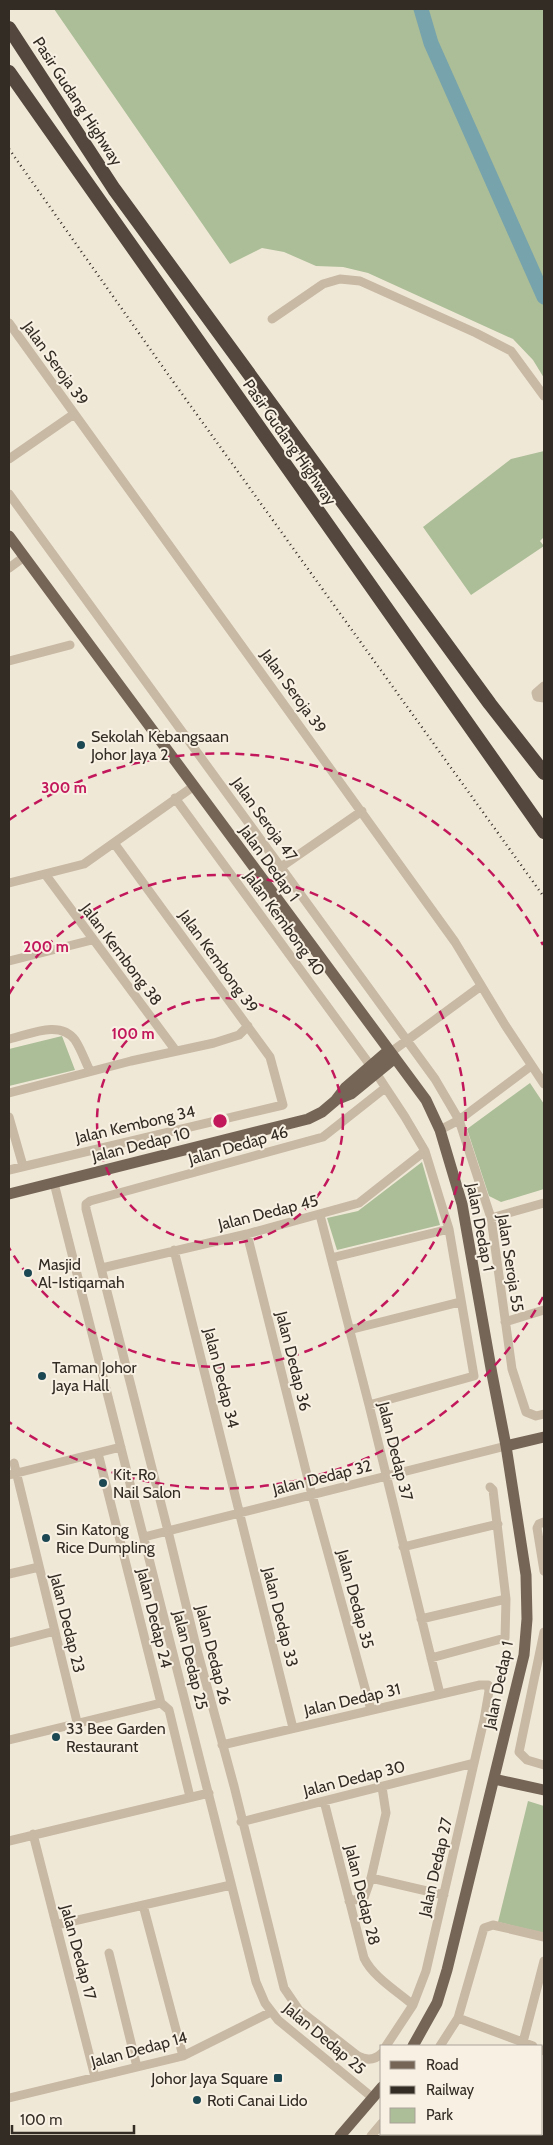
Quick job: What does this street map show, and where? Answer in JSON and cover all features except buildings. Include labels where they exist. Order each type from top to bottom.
[{"type":"highway","name":"Pasir Gudang Highway","points":[[9,28],[114,188],[490,704],[544,773]]},
{"type":"highway","name":"Pasir Gudang Highway","points":[[9,72],[544,832]]},
{"type":"highway","points":[[520,800],[538,810],[544,810]]},
{"type":"main road","name":"Jalan Dedap 1","points":[[9,536],[426,1100],[440,1130],[462,1204],[506,1446],[526,1574],[527,1619],[524,1655],[447,1970],[436,2003],[414,2045]]},
{"type":"main road","name":"Jalan Dedap 10","points":[[9,1194],[308,1119],[322,1112],[335,1101],[351,1094],[373,1069],[392,1053]]},
{"type":"main road","points":[[506,1446],[544,1437]]},
{"type":"main road","points":[[494,1778],[544,1790]]},
{"type":"main road","points":[[340,2136],[380,2089]]},
{"type":"street","points":[[272,319],[323,284],[340,279],[360,282],[476,333],[511,351],[544,396]]},
{"type":"street","name":"Jalan Seroja 39","points":[[9,323],[455,942],[544,1084]]},
{"type":"street","points":[[9,459],[74,414]]},
{"type":"street","name":"Jalan Seroja 47","points":[[9,494],[408,1040],[435,1079],[459,1120]]},
{"type":"street","points":[[9,568],[24,557]]},
{"type":"street","points":[[9,661],[70,645]]},
{"type":"street","points":[[544,686],[536,693],[537,697],[544,698]]},
{"type":"street","points":[[9,883],[84,864],[194,786]]},
{"type":"street","name":"Jalan Kembong 40","points":[[175,798],[373,1069],[425,1151],[449,1229],[474,1376],[370,1405]]},
{"type":"street","points":[[281,867],[362,811]]},
{"type":"street","name":"Jalan Kembong 39","points":[[114,843],[270,1057],[283,1105]]},
{"type":"street","name":"Jalan Kembong 38","points":[[45,874],[176,1051]]},
{"type":"street","points":[[9,962],[92,940]]},
{"type":"street","points":[[392,1053],[481,986]]},
{"type":"street","points":[[9,1092],[239,1034],[248,1026]]},
{"type":"street","points":[[9,1040],[48,1029],[68,1032],[75,1040],[90,1072]]},
{"type":"street","points":[[440,1130],[459,1120],[531,1066]]},
{"type":"street","name":"Jalan Dedap 46","points":[[86,1204],[90,1201],[323,1137],[385,1088]]},
{"type":"street","name":"Jalan Kembong 34","points":[[9,1170],[283,1105]]},
{"type":"street","points":[[9,1117],[23,1166]]},
{"type":"street","name":"Jalan Seroja 55","points":[[459,1120],[491,1218],[512,1369],[526,1412],[536,1416],[544,1414]]},
{"type":"street","name":"Jalan Dedap 45","points":[[102,1268],[247,1234],[359,1204],[425,1151]]},
{"type":"street","name":"Jalan Dedap 25","points":[[54,1183],[256,1982],[271,2012],[286,2028],[373,2098]]},
{"type":"street","points":[[491,1218],[544,1203]]},
{"type":"street","name":"Jalan Dedap 26","points":[[86,1204],[196,1646],[286,1993],[299,2010],[358,2056],[369,2060],[380,2054]]},
{"type":"street","name":"Jalan Dedap 37","points":[[320,1215],[370,1405],[440,1694]]},
{"type":"street","points":[[331,1258],[449,1229]]},
{"type":"street","name":"Jalan Dedap 36","points":[[247,1234],[312,1495]]},
{"type":"street","name":"Jalan Dedap 34","points":[[174,1250],[240,1513]]},
{"type":"street","points":[[349,1330],[460,1302]]},
{"type":"street","points":[[506,1322],[544,1310]]},
{"type":"street","name":"Jalan Dedap 32","points":[[144,1537],[506,1446]]},
{"type":"street","points":[[12,1474],[121,1447]]},
{"type":"street","name":"Jalan Dedap 24","points":[[98,1453],[161,1703],[169,1710],[190,1797]]},
{"type":"street","name":"Jalan Dedap 23","points":[[14,1463],[12,1474],[39,1567],[77,1722]]},
{"type":"street","points":[[431,1658],[505,1638],[506,1599],[498,1524],[493,1490],[490,1487]]},
{"type":"street","name":"Jalan Dedap 35","points":[[312,1495],[371,1710]]},
{"type":"street","name":"Jalan Dedap 33","points":[[240,1513],[293,1728]]},
{"type":"street","points":[[544,1522],[539,1524],[537,1528],[544,1571]]},
{"type":"street","points":[[403,1547],[498,1524]]},
{"type":"street","points":[[9,1574],[39,1567]]},
{"type":"street","points":[[421,1619],[506,1599]]},
{"type":"street","points":[[9,1643],[55,1631]]},
{"type":"street","points":[[544,1632],[518,1752],[527,1760],[544,1765]]},
{"type":"street","name":"Jalan Dedap 31","points":[[222,1745],[440,1694],[488,1685]]},
{"type":"street","name":"Jalan Dedap 27","points":[[387,2045],[413,2005],[426,1970],[490,1691],[488,1685]]},
{"type":"street","points":[[534,1685],[544,1687]]},
{"type":"street","points":[[9,1740],[161,1703]]},
{"type":"street","name":"Jalan Dedap 30","points":[[241,1822],[474,1763]]},
{"type":"street","points":[[349,1902],[364,1898],[371,1878],[386,1811],[382,1787]]},
{"type":"street","points":[[9,1841],[209,1793]]},
{"type":"street","name":"Jalan Dedap 28","points":[[324,1802],[366,1963],[385,1982],[413,2005]]},
{"type":"street","name":"Jalan Dedap 17","points":[[33,1834],[95,2077]]},
{"type":"street","points":[[371,1878],[444,1895]]},
{"type":"street","points":[[56,1925],[231,1885]]},
{"type":"street","points":[[142,1904],[183,2056]]},
{"type":"street","points":[[441,2045],[458,2018],[481,1934],[486,1926],[493,1925],[544,1938]]},
{"type":"street","points":[[109,1953],[137,2067]]},
{"type":"street","points":[[523,2042],[544,1961]]},
{"type":"street","name":"Jalan Dedap 14","points":[[9,2098],[183,2056],[271,2012]]},
{"type":"street","points":[[458,2018],[530,2045]]},
{"type":"street","points":[[370,2136],[380,2125]]},
{"type":"green space","points":[[54,9],[544,9],[544,378],[533,360],[513,339],[368,273],[343,267],[316,266],[284,252],[262,248],[230,264]]},
{"type":"green space","points":[[544,451],[544,537],[540,541],[544,546],[471,595],[423,527],[511,459]]},
{"type":"green space","points":[[62,1036],[75,1070],[9,1086],[9,1049]]},
{"type":"green space","points":[[530,1083],[544,1104],[544,1189],[501,1202],[489,1196],[467,1129]]},
{"type":"green space","points":[[422,1162],[440,1225],[337,1250],[327,1218],[358,1211]]},
{"type":"green space","points":[[528,1801],[544,1806],[544,1933],[498,1922]]},
{"type":"waterway","points":[[421,9],[431,43],[544,297]]},
{"type":"railway","points":[[9,149],[172,380],[544,897]]},
{"type":"place","name":"Sekolah Kebangsaan Johor Jaya 2","points":[[81,745]]},
{"type":"place","name":"Masjid Al-Istiqamah","points":[[28,1273]]},
{"type":"place","name":"Taman Johor Jaya Hall","points":[[42,1376]]},
{"type":"place","name":"Kit-Ro Nail Salon","points":[[103,1483]]},
{"type":"place","name":"Sin Katong Rice Dumpling","points":[[46,1538]]},
{"type":"place","name":"33 Bee Garden Restaurant","points":[[56,1737]]},
{"type":"place","name":"Johor Jaya Square","points":[[278,2078]]},
{"type":"place","name":"Roti Canai Lido","points":[[197,2100]]}]
